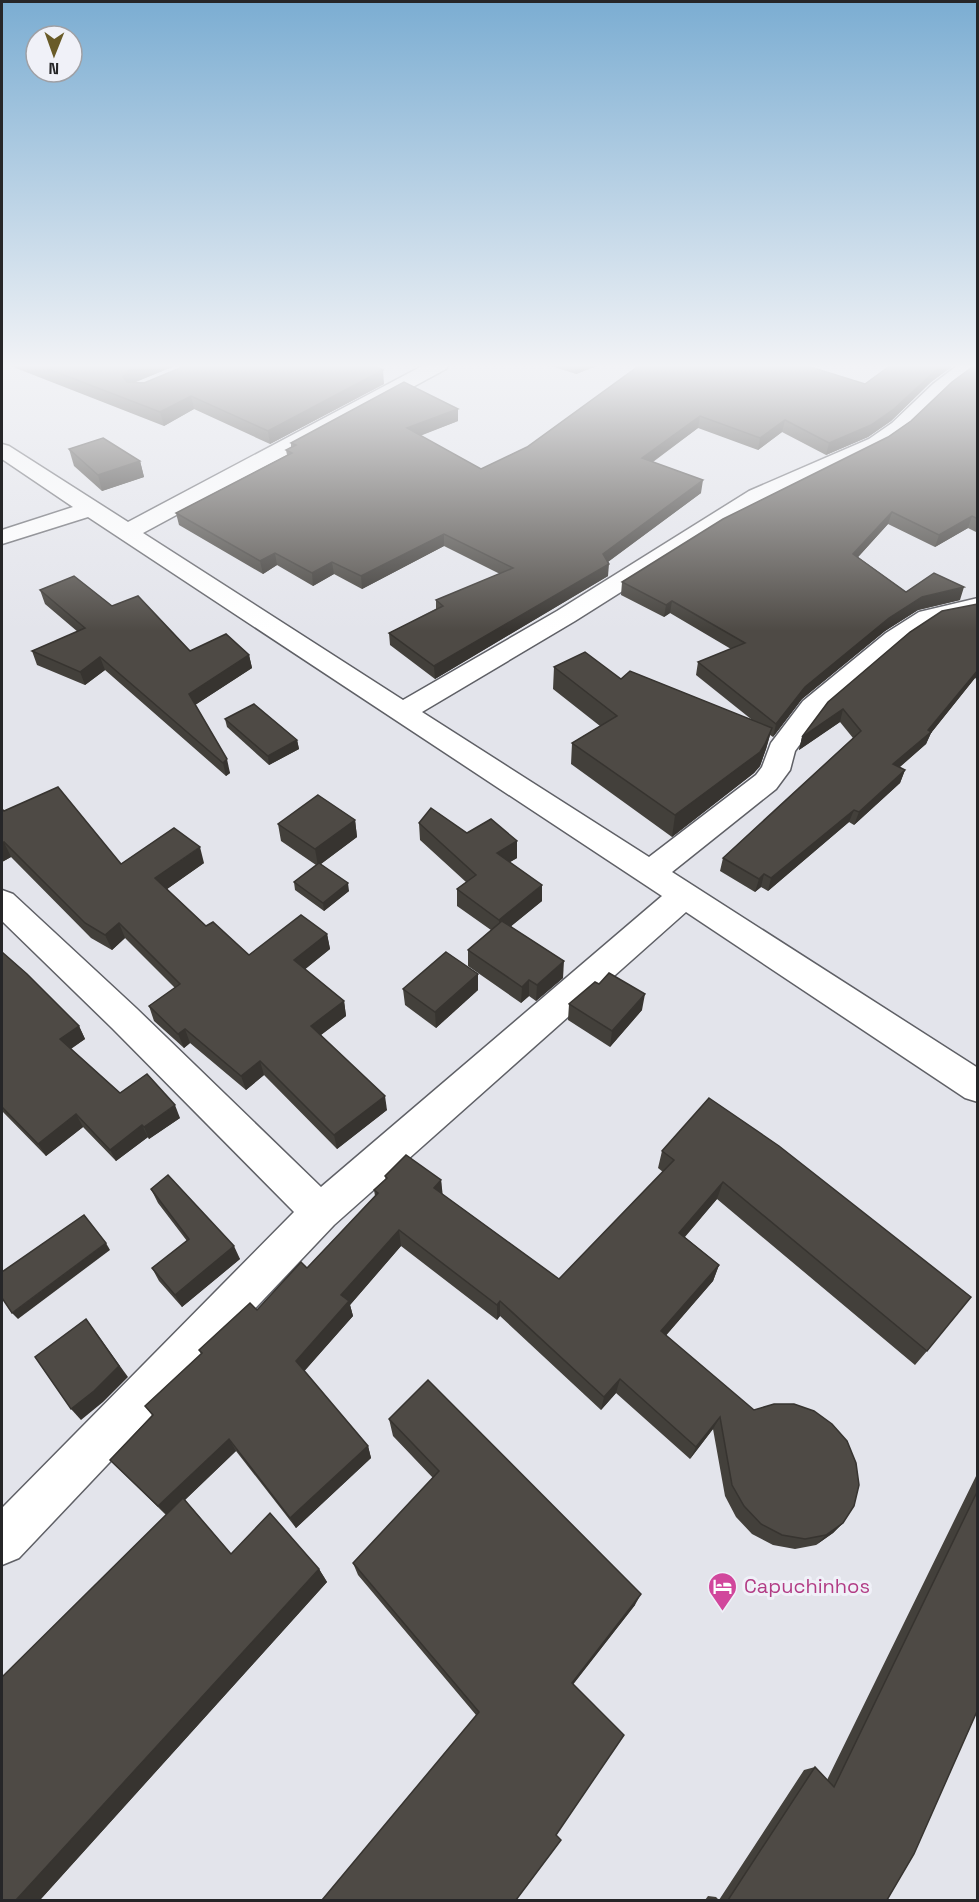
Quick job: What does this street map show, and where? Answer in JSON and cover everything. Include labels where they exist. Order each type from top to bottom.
[{"type":"street","points":[[8,454],[401,713],[686,894],[978,1087]]},
{"type":"street","points":[[128,532],[274,454]]},
{"type":"street","points":[[401,713],[566,616],[758,496],[852,454]]},
{"type":"street","points":[[2,537],[90,509]]},
{"type":"street","points":[[650,873],[766,782],[776,770],[781,750],[813,707],[895,638],[928,617],[978,605]]},
{"type":"street","points":[[2,1541],[320,1212],[686,894]]},
{"type":"street","points":[[2,902],[124,1018],[320,1212]]},
{"type":"building","points":[[74,454],[128,454],[140,461],[98,475]]},
{"type":"building","points":[[291,454],[453,454],[481,469],[513,454],[648,454],[642,458],[703,480],[603,554],[609,564],[434,666],[389,633],[443,606],[436,600],[513,568],[444,534],[361,576],[332,562],[312,573],[275,553],[260,561],[176,513]]},
{"type":"building","points":[[854,454],[978,454],[978,519],[972,516],[939,535],[892,512],[853,554],[906,592],[934,573],[964,587],[922,597],[889,618],[805,687],[776,724],[698,662],[745,643],[672,601],[666,605],[622,582],[723,519]]},
{"type":"building","points":[[74,576],[112,606],[138,596],[190,651],[226,634],[249,655],[189,694],[227,759],[223,763],[100,657],[80,672],[32,651],[85,628],[40,590]]},
{"type":"building","points":[[978,604],[978,670],[928,730],[931,732],[893,764],[905,770],[859,812],[854,810],[771,878],[764,874],[759,879],[723,858],[861,731],[843,709],[802,737],[828,702],[910,632],[942,611]]},
{"type":"building","points":[[585,652],[621,679],[630,671],[772,728],[765,744],[760,752],[675,815],[572,743],[617,716],[554,667]]},
{"type":"building","points":[[254,704],[297,740],[268,756],[225,719]]},
{"type":"building","points":[[58,787],[121,864],[174,828],[200,847],[155,878],[206,926],[213,922],[249,955],[301,915],[327,934],[294,960],[344,1001],[311,1026],[385,1096],[334,1135],[260,1061],[241,1076],[185,1029],[178,1034],[149,1006],[180,984],[119,923],[105,935],[85,923],[4,842],[2,843],[2,809],[4,811]]},
{"type":"building","points":[[318,795],[355,820],[315,849],[278,824]]},
{"type":"building","points":[[431,808],[467,833],[491,819],[517,841],[497,853],[542,885],[499,920],[457,889],[476,875],[419,823]]},
{"type":"building","points":[[319,863],[348,883],[323,903],[294,882]]},
{"type":"building","points":[[502,921],[564,961],[537,985],[529,980],[522,987],[468,950]]},
{"type":"building","points":[[2,952],[79,1026],[60,1039],[120,1093],[147,1074],[175,1105],[144,1127],[142,1125],[110,1150],[76,1114],[38,1144],[2,1107]]},
{"type":"building","points":[[446,952],[478,974],[435,1012],[403,989]]},
{"type":"building","points":[[609,973],[645,994],[612,1031],[569,1004],[595,982],[599,984]]},
{"type":"building","points":[[709,1098],[779,1146],[971,1297],[927,1351],[723,1182],[679,1233],[719,1265],[661,1331],[754,1410],[774,1404],[794,1404],[814,1411],[832,1424],[847,1441],[856,1463],[859,1485],[854,1506],[843,1523],[826,1535],[805,1539],[782,1535],[761,1524],[744,1506],[732,1485],[720,1417],[696,1447],[620,1379],[604,1397],[500,1301],[497,1305],[399,1230],[341,1295],[349,1301],[296,1361],[368,1446],[290,1518],[229,1439],[158,1506],[110,1460],[153,1415],[145,1406],[202,1353],[199,1350],[250,1303],[257,1310],[301,1262],[307,1268],[378,1193],[374,1190],[406,1155],[441,1180],[434,1188],[559,1279],[674,1160],[662,1151]]},
{"type":"building","points":[[168,1175],[234,1246],[175,1295],[152,1268],[189,1239],[151,1189]]},
{"type":"building","points":[[84,1215],[106,1243],[12,1313],[2,1298],[2,1272]]},
{"type":"building","points":[[86,1319],[119,1366],[94,1391],[71,1409],[35,1357]]},
{"type":"building","points":[[428,1380],[641,1594],[572,1683],[624,1735],[556,1835],[561,1840],[516,1900],[322,1900],[479,1712],[353,1563],[439,1471],[389,1419]]},
{"type":"building","points":[[978,1490],[978,1709],[914,1854],[887,1900],[728,1900],[815,1767],[834,1787]]},
{"type":"building","points":[[183,1498],[231,1554],[270,1513],[319,1569],[16,1900],[2,1900],[2,1677]]},
{"type":"place","name":"Capuchinhos","points":[[723,1612]]}]
